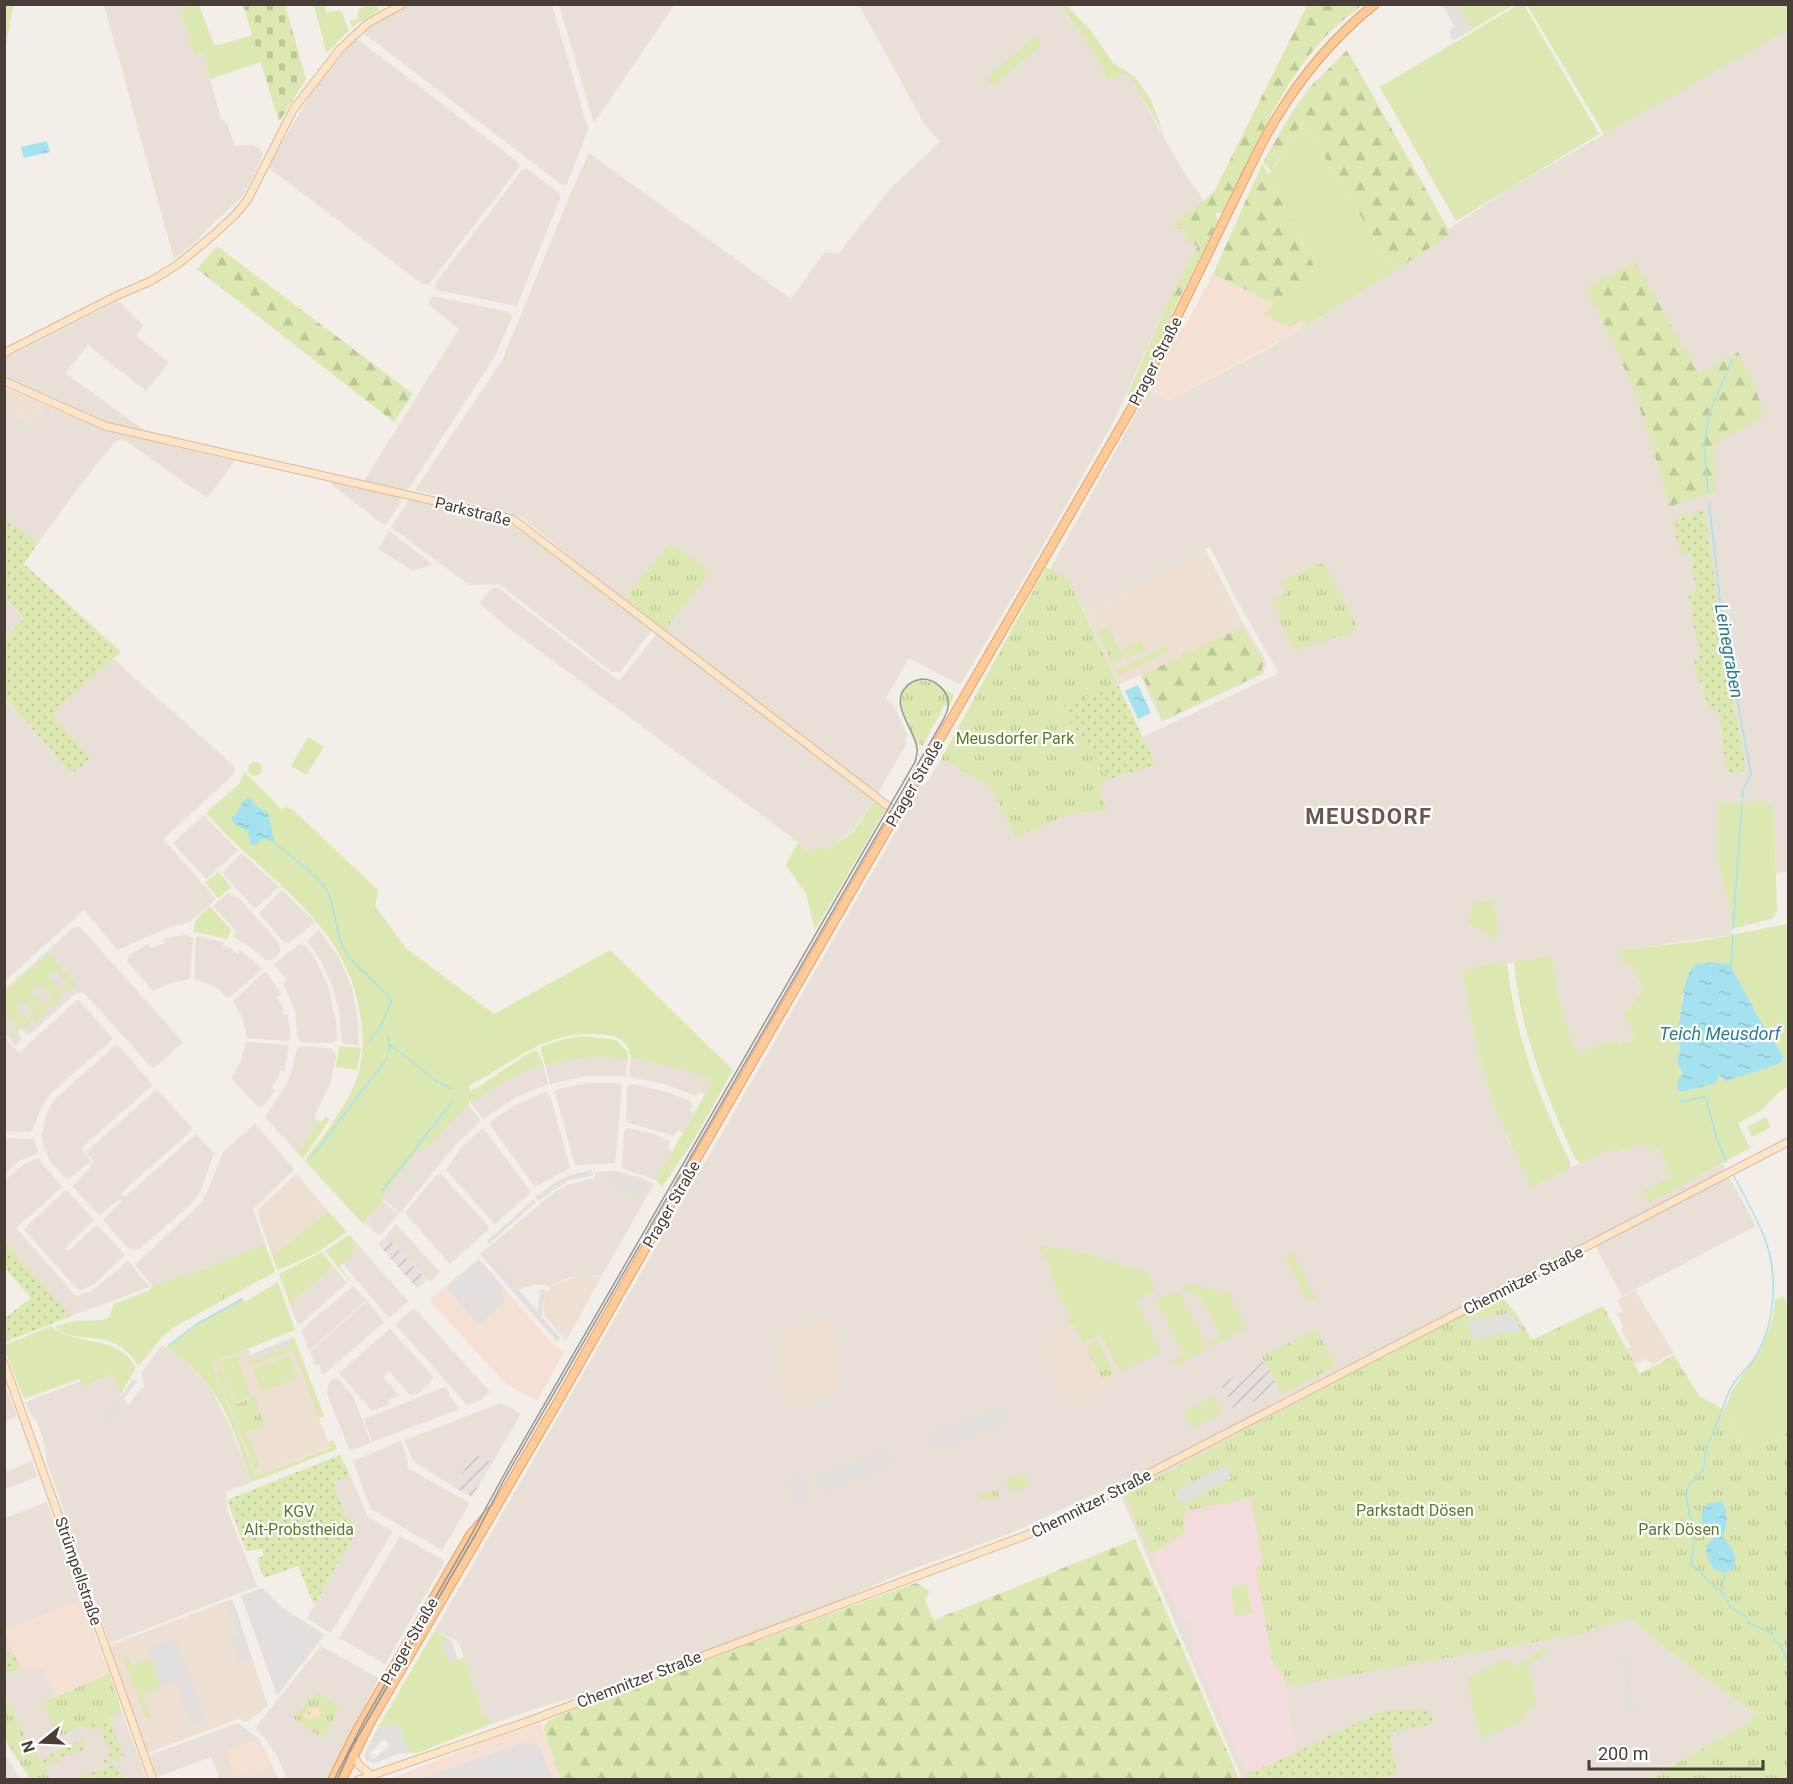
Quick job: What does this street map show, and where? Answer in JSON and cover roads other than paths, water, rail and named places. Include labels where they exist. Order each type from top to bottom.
[{"type":"main road","name":"Prager Straße","points":[[342,1779],[353,1755],[429,1621],[560,1398],[696,1158],[1100,465],[1138,397],[1279,111],[1331,43],[1375,4]]},
{"type":"main road","name":"Prager Straße","points":[[332,1779],[357,1730],[470,1535],[495,1508]]},
{"type":"street","points":[[4,353],[159,277],[210,238],[247,201],[293,110],[339,49],[369,23],[403,4]]},
{"type":"street","name":"Parkstraße","points":[[4,381],[105,426],[513,519],[897,813]]},
{"type":"street","name":"Chemnitzer Straße","points":[[358,1779],[529,1721],[1040,1530],[1788,1142]]},
{"type":"street","name":"Strümpellstraße","points":[[4,1363],[153,1779]]},
{"type":"street","points":[[353,1755],[359,1765],[371,1775]]},
{"type":"water","points":[[47,141],[50,152],[24,158],[21,147]]},
{"type":"water","points":[[1138,685],[1151,713],[1138,719],[1125,691]]},
{"type":"water","points":[[247,798],[251,798],[255,805],[268,813],[275,843],[264,838],[255,845],[250,844],[248,831],[231,820]]},
{"type":"water","name":"Teich Meusdorf","points":[[1714,962],[1730,965],[1765,1029],[1784,1057],[1778,1064],[1726,1081],[1719,1075],[1716,1083],[1682,1092],[1677,1089],[1678,1080],[1683,1074],[1677,1062],[1680,1046],[1674,1040],[1685,987],[1694,965]]},
{"type":"water","points":[[1721,1501],[1727,1519],[1722,1536],[1735,1555],[1733,1569],[1726,1571],[1716,1570],[1710,1563],[1706,1546],[1713,1538],[1706,1531],[1702,1522],[1702,1513],[1707,1504]]},
{"type":"waterway","name":"Leinegraben","points":[[1708,492],[1704,446],[1709,414],[1732,360]]},
{"type":"waterway","name":"Leinegraben","points":[[1709,502],[1722,618],[1751,774],[1743,790],[1743,798]]},
{"type":"waterway","name":"Leinegraben","points":[[1733,929],[1742,802]]},
{"type":"waterway","points":[[275,843],[324,887],[331,900],[340,940],[347,954],[391,1001],[380,1028],[368,1042]]},
{"type":"waterway","name":"Leinegraben","points":[[1731,967],[1733,934]]},
{"type":"waterway","points":[[387,1034],[389,1053]]},
{"type":"waterway","points":[[389,1044],[435,1080],[451,1089]]},
{"type":"waterway","points":[[312,1157],[387,1058]]},
{"type":"waterway","name":"Leinegraben","points":[[1680,1099],[1681,1102],[1706,1098],[1726,1162]]},
{"type":"waterway","points":[[382,1191],[453,1101]]},
{"type":"waterway","name":"Leinegraben","points":[[1721,1412],[1732,1386],[1755,1358],[1763,1341],[1768,1328],[1773,1299],[1772,1270],[1766,1242],[1734,1176]]},
{"type":"waterway","points":[[168,1346],[195,1325],[242,1299]]},
{"type":"waterway","name":"Leinegraben","points":[[1709,1442],[1720,1415]]},
{"type":"waterway","name":"Leinegraben","points":[[1707,1445],[1703,1471],[1689,1485],[1686,1493],[1692,1521],[1694,1547],[1691,1566],[1698,1569],[1725,1595],[1731,1608],[1745,1616],[1749,1623],[1772,1633],[1788,1662]]},
{"type":"waterway","points":[[1724,1577],[1725,1572]]},
{"type":"waterway","points":[[1722,1593],[1723,1579]]},
{"type":"tram line","points":[[334,1780],[364,1721],[506,1471],[915,762],[917,748],[900,701],[908,685],[922,679],[932,681],[941,687],[947,696],[948,707],[943,720],[505,1478],[477,1532],[352,1747],[337,1780]]},
{"type":"district","name":"MEUSDORF","points":[[1369,816]]},
{"type":"park label","name":"Meusdorfer Park","points":[[1015,738]]},
{"type":"park label","name":"Parkstadt Dösen","points":[[1415,1510]]},
{"type":"park label","name":"KGV Alt-Probstheida","points":[[299,1520]]},
{"type":"park label","name":"Park Dösen","points":[[1679,1529]]}]
